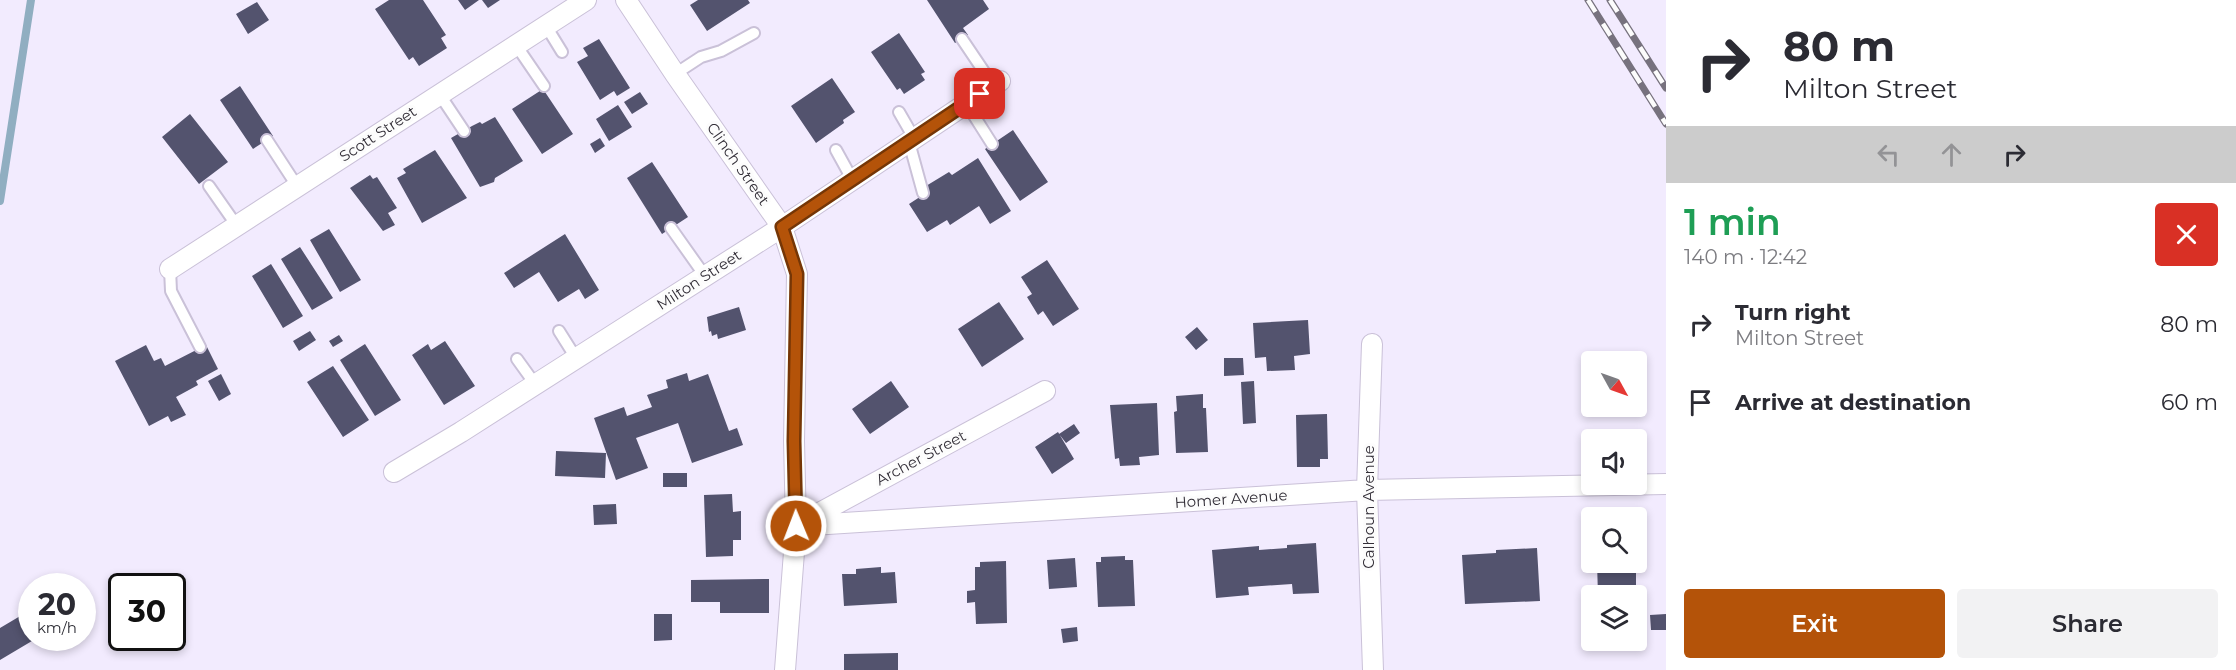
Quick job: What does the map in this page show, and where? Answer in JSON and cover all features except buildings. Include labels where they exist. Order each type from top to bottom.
[{"type":"street","name":"Scott Street","points":[[170,269],[586,0]]},
{"type":"street","name":"Clinch Street","points":[[626,0],[782,227],[797,274],[794,441],[796,526],[785,670]]},
{"type":"street","name":"Milton Street","points":[[394,472],[782,227],[997,83]]},
{"type":"street","name":"Calhoun Avenue","points":[[1372,344],[1367,490],[1373,670]]},
{"type":"street","name":"Archer Street","points":[[796,526],[1045,391]]},
{"type":"street","name":"Homer Avenue","points":[[796,526],[1367,490],[1666,484]]},
{"type":"lane","points":[[546,26],[562,52]]},
{"type":"lane","points":[[675,74],[701,57],[721,51],[754,33]]},
{"type":"lane","points":[[962,39],[997,83]]},
{"type":"lane","points":[[516,45],[544,86]]},
{"type":"lane","points":[[440,94],[464,130]]},
{"type":"lane","points":[[966,103],[992,144]]},
{"type":"lane","points":[[899,112],[912,140],[923,193]]},
{"type":"lane","points":[[267,140],[297,186]]},
{"type":"lane","points":[[836,150],[852,179]]},
{"type":"lane","points":[[209,186],[237,226]]},
{"type":"lane","points":[[671,228],[705,276]]},
{"type":"lane","points":[[170,269],[171,291],[200,347]]},
{"type":"lane","points":[[559,331],[576,358]]},
{"type":"lane","points":[[517,359],[535,384]]},
{"type":"waterway","points":[[0,201],[31,0]]},
{"type":"railway","points":[[1588,0],[1666,124]]},
{"type":"railway","points":[[1610,0],[1666,88]]},
{"type":"route","points":[[796,526],[794,441],[797,274],[782,227],[980,94]]}]
